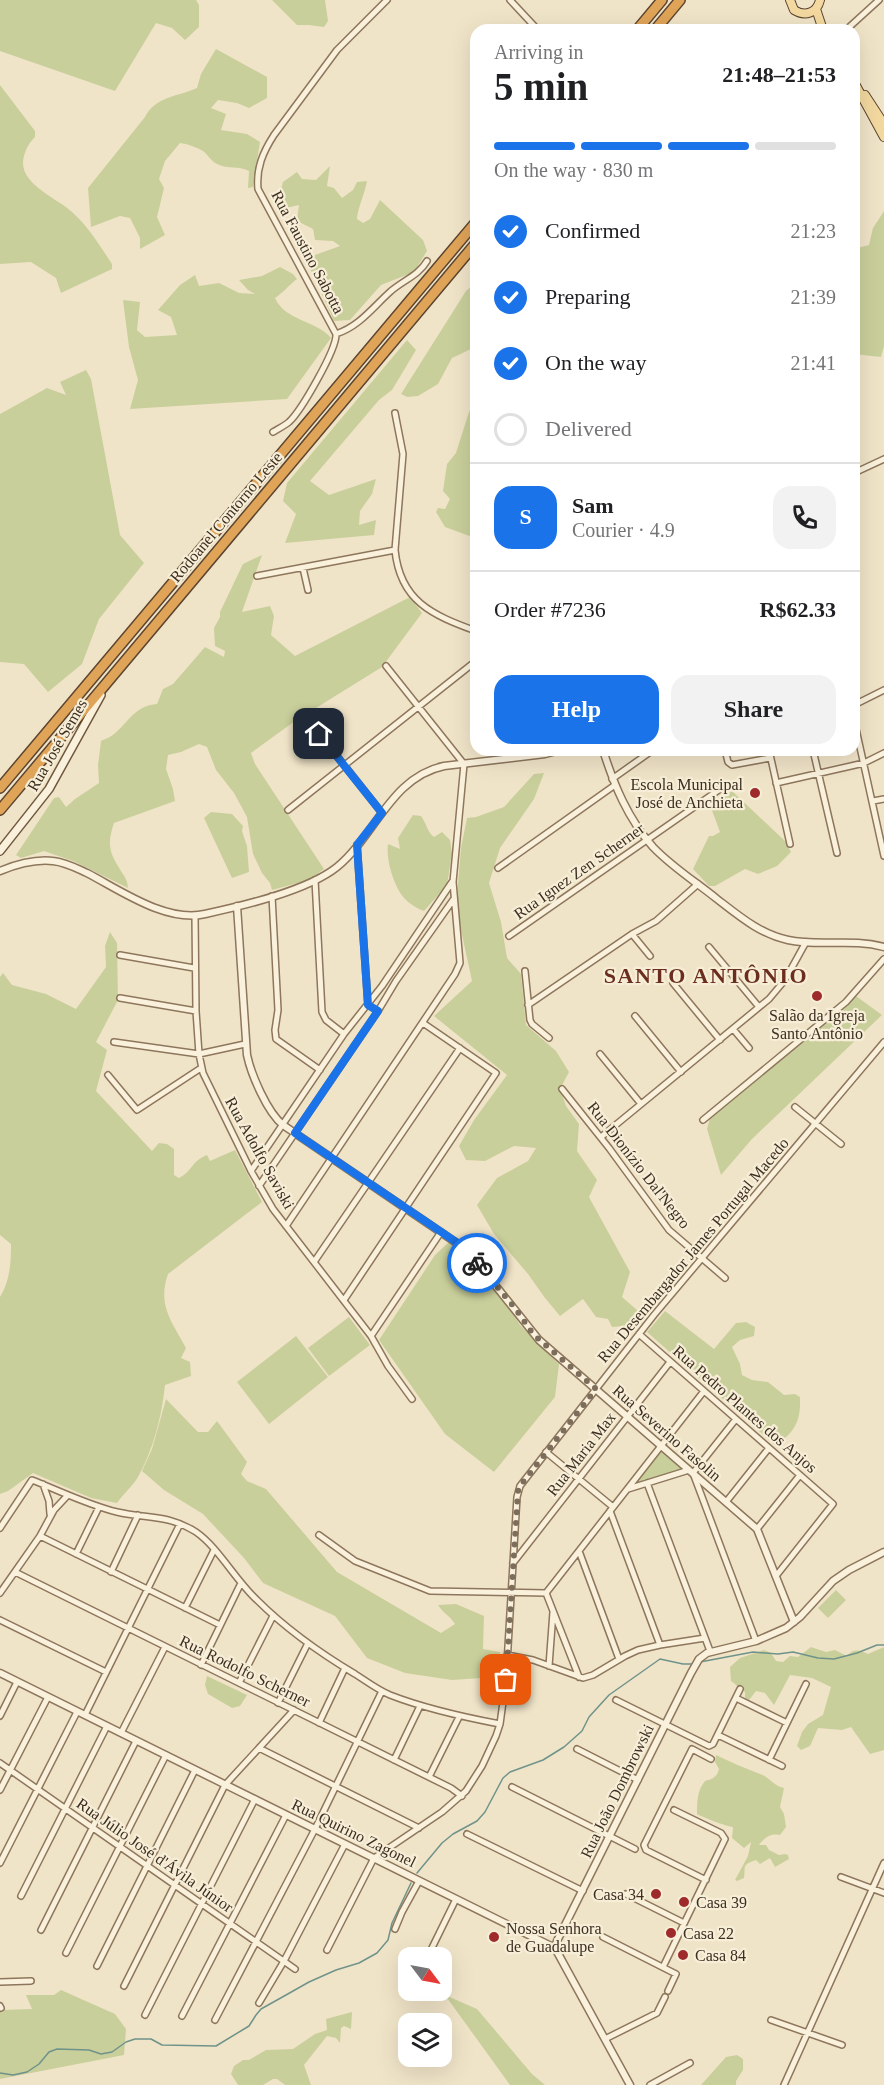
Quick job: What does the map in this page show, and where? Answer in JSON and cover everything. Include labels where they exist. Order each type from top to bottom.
[{"type":"highway","points":[[642,24],[662,0]]},
{"type":"highway","points":[[660,24],[681,0]]},
{"type":"highway","name":"Rodoanel Contorno Leste","points":[[0,788],[470,229]]},
{"type":"highway","name":"Rodoanel Contorno Leste","points":[[0,810],[470,250]]},
{"type":"main road","points":[[790,0],[794,10],[803,14],[816,9],[820,0]]},
{"type":"main road","points":[[816,9],[821,24]]},
{"type":"main road","points":[[808,14],[819,24]]},
{"type":"main road","points":[[860,89],[884,124]]},
{"type":"main road","points":[[860,91],[884,137]]},
{"type":"main road","name":"Rua José Semes","points":[[0,851],[49,789],[111,677]]},
{"type":"street","name":"Rua Faustino Sabotta","points":[[273,432],[289,422],[300,407],[332,352],[336,334],[258,189],[258,172],[266,148],[274,135],[331,58],[387,0]]},
{"type":"street","points":[[510,0],[532,24]]},
{"type":"street","points":[[853,24],[879,0]]},
{"type":"street","points":[[336,334],[354,326],[389,293],[418,273],[427,261]]},
{"type":"street","points":[[395,413],[403,454],[395,550],[398,566],[405,586],[419,603],[439,616],[470,629]]},
{"type":"street","points":[[860,470],[884,459]]},
{"type":"street","points":[[257,576],[395,550]]},
{"type":"street","points":[[303,568],[308,590]]},
{"type":"street","points":[[286,1226],[455,975],[460,963],[453,882],[464,764],[386,666]]},
{"type":"street","points":[[288,810],[470,666]]},
{"type":"street","points":[[860,702],[884,690]]},
{"type":"street","points":[[307,718],[382,813]]},
{"type":"street","points":[[860,746],[884,856]]},
{"type":"street","points":[[776,783],[864,763],[884,753]]},
{"type":"street","points":[[0,871],[41,860],[61,862],[160,910],[195,916],[272,896],[315,880],[337,867],[401,790],[415,778],[436,768],[510,756]]},
{"type":"street","points":[[605,756],[626,809],[647,840],[665,858],[745,921],[761,930],[789,940],[858,942],[884,947]]},
{"type":"street","points":[[498,868],[646,756]]},
{"type":"street","points":[[727,756],[730,764],[735,765],[770,758],[790,844]]},
{"type":"street","points":[[814,756],[837,853]]},
{"type":"street","name":"Rua Ignez Zen Scherner","points":[[509,936],[723,787]]},
{"type":"street","points":[[873,801],[884,799]]},
{"type":"street","points":[[357,845],[368,1005]]},
{"type":"street","points":[[0,862],[10,867]]},
{"type":"street","points":[[315,880],[322,1012],[326,1020],[344,1034]]},
{"type":"street","points":[[251,1171],[344,1034],[368,1005],[453,882]]},
{"type":"street","points":[[528,1005],[662,916],[698,884]]},
{"type":"street","points":[[272,896],[278,1010],[276,1039],[320,1070]]},
{"type":"street","points":[[259,1186],[453,900]]},
{"type":"street","points":[[237,906],[245,1044],[252,1070],[272,1113],[283,1125]]},
{"type":"street","name":"Rua Adolfo Saviski","points":[[195,916],[196,1011],[201,1068],[259,1186],[286,1226],[371,1336],[388,1366],[412,1400]]},
{"type":"street","points":[[632,934],[650,956]]},
{"type":"street","points":[[601,1137],[734,1029],[780,988],[806,942]]},
{"type":"street","points":[[709,947],[759,1007]]},
{"type":"street","points":[[120,955],[195,968]]},
{"type":"street","points":[[703,1120],[846,1002],[884,959]]},
{"type":"street","points":[[525,970],[532,1024],[549,1038]]},
{"type":"street","points":[[673,983],[720,1040]]},
{"type":"street","points":[[120,998],[196,1011]]},
{"type":"street","points":[[368,1005],[378,1011]]},
{"type":"street","points":[[635,1016],[681,1072]]},
{"type":"street","points":[[344,1300],[496,1073],[423,1023]]},
{"type":"street","points":[[734,1029],[749,1048]]},
{"type":"street","points":[[114,1042],[199,1054],[245,1044]]},
{"type":"street","name":"Rua Desembargador James Portugal Macedo","points":[[374,1858],[462,1796],[482,1766],[501,1724],[518,1491],[523,1482],[639,1334],[884,1042]]},
{"type":"street","points":[[314,1262],[460,1048]]},
{"type":"street","points":[[600,1054],[641,1104]]},
{"type":"street","points":[[108,1076],[137,1110],[201,1068]]},
{"type":"street","name":"Rua Dionízio Dal'Negro","points":[[562,1089],[601,1137],[664,1225],[725,1278]]},
{"type":"street","points":[[795,1107],[841,1144]]},
{"type":"street","name":"Rua Severino Fasolin","points":[[283,1125],[472,1255],[533,1334],[757,1529],[794,1622]]},
{"type":"street","points":[[371,1336],[441,1232]]},
{"type":"street","name":"Rua Pedro Plantes dos Anjos","points":[[639,1334],[833,1504],[776,1576]]},
{"type":"street","name":"Rua Maria Max","points":[[513,1563],[670,1362]]},
{"type":"street","points":[[546,1593],[704,1391]]},
{"type":"street","points":[[627,1490],[691,1472],[736,1419]]},
{"type":"street","points":[[726,1502],[770,1448]]},
{"type":"street","points":[[546,1452],[611,1509],[660,1645]]},
{"type":"street","points":[[691,1472],[756,1641]]},
{"type":"street","points":[[757,1529],[800,1475]]},
{"type":"street","points":[[0,1528],[32,1480],[99,1507],[138,1515],[156,1516],[180,1524],[198,1533],[273,1616],[345,1668],[382,1691],[420,1706],[459,1717],[501,1724]]},
{"type":"street","points":[[647,1483],[710,1652]]},
{"type":"street","points":[[43,1484],[49,1501],[50,1517]]},
{"type":"street","points":[[0,1593],[50,1517],[68,1495]]},
{"type":"street","points":[[76,1554],[99,1507]]},
{"type":"street","points":[[111,1572],[138,1515]]},
{"type":"street","points":[[85,1715],[180,1524]]},
{"type":"street","points":[[319,1535],[355,1561],[430,1591],[546,1593]]},
{"type":"street","points":[[39,1536],[220,1626]]},
{"type":"street","points":[[185,1608],[214,1550]]},
{"type":"street","points":[[579,1551],[619,1659]]},
{"type":"street","name":"Rua João Dombrowski","points":[[555,1948],[699,1659],[710,1652],[756,1641],[776,1633],[794,1622],[833,1581],[884,1552]]},
{"type":"street","name":"Rua Rodolfo Scherner","points":[[15,1572],[429,1777],[462,1796]]},
{"type":"street","points":[[201,1665],[241,1583]]},
{"type":"street","points":[[546,1593],[579,1677]]},
{"type":"street","points":[[549,1666],[553,1610]]},
{"type":"street","points":[[239,1683],[273,1616]]},
{"type":"street","points":[[0,1620],[106,1672]]},
{"type":"street","points":[[507,1655],[525,1658],[579,1677],[593,1675],[638,1650],[705,1638]]},
{"type":"street","points":[[278,1703],[308,1643]]},
{"type":"street","points":[[121,1733],[165,1647]]},
{"type":"street","points":[[319,1723],[345,1668]]},
{"type":"street","name":"Rua Quirino Zagonel","points":[[0,1673],[555,1948]]},
{"type":"street","points":[[0,1716],[17,1682]]},
{"type":"street","points":[[769,1760],[806,1684]]},
{"type":"street","points":[[616,1700],[711,1746],[740,1689]]},
{"type":"street","points":[[215,2020],[315,1829],[382,1691]]},
{"type":"street","points":[[0,1790],[48,1697]]},
{"type":"street","points":[[736,1698],[787,1724]]},
{"type":"street","points":[[394,1760],[420,1706]]},
{"type":"street","points":[[124,1986],[225,1785],[294,1710]]},
{"type":"street","points":[[0,1863],[77,1712]]},
{"type":"street","points":[[429,1777],[459,1717]]},
{"type":"street","points":[[21,1896],[107,1726]]},
{"type":"street","points":[[718,1735],[782,1766]]},
{"type":"street","points":[[42,1930],[136,1741]]},
{"type":"street","points":[[259,1748],[419,1828]]},
{"type":"street","points":[[577,1749],[638,1780]]},
{"type":"street","points":[[706,1880],[646,1850],[645,1847],[692,1749],[711,1759]]},
{"type":"street","points":[[66,1953],[166,1755]]},
{"type":"street","name":"Rua Júlio José d'Ávila Júnior","points":[[0,1763],[295,1969]]},
{"type":"street","points":[[97,1966],[195,1770]]},
{"type":"street","points":[[674,1783],[682,1786]]},
{"type":"street","points":[[512,1788],[635,1849]]},
{"type":"street","points":[[146,2015],[255,1799]]},
{"type":"street","points":[[663,1967],[724,1842],[721,1833],[674,1810]]},
{"type":"street","points":[[182,2016],[286,1815]]},
{"type":"street","points":[[467,1834],[583,1891]]},
{"type":"street","points":[[259,2003],[284,1961],[345,1844]]},
{"type":"street","points":[[327,1950],[374,1858]]},
{"type":"street","points":[[784,2085],[884,1863]]},
{"type":"street","points":[[841,1877],[884,1893]]},
{"type":"street","points":[[395,1929],[419,1881]]},
{"type":"street","points":[[626,1894],[684,1923]]},
{"type":"street","points":[[432,1947],[456,1899]]},
{"type":"street","points":[[603,1937],[676,1974],[657,2013],[604,2039]]},
{"type":"street","points":[[555,1948],[630,2085]]},
{"type":"street","points":[[0,1982],[31,1981]]},
{"type":"street","points":[[771,2019],[842,2045]]},
{"type":"street","points":[[650,2085],[690,2063]]},
{"type":"green space","points":[[0,0],[196,0],[199,5],[199,27],[185,40],[172,28],[156,23],[115,91],[0,51]]},
{"type":"green space","points":[[272,0],[325,0],[328,21],[324,27],[297,25]]},
{"type":"green space","points":[[216,49],[267,77],[267,98],[249,108],[237,103],[218,100],[211,108],[226,114],[221,130],[247,134],[260,142],[253,187],[248,188],[249,171],[221,166],[203,151],[180,143],[165,161],[159,179],[164,188],[157,217],[165,235],[140,249],[140,238],[130,218],[120,216],[91,227],[88,188],[155,105],[197,88],[201,74]]},
{"type":"green space","points":[[0,85],[35,131],[35,137],[28,145],[24,156],[23,166],[26,174],[39,189],[78,218],[112,264],[112,269],[61,293],[56,278],[31,262],[0,264]]},
{"type":"green space","points":[[330,166],[327,186],[334,188],[342,198],[353,190],[357,182],[367,181],[357,219],[363,223],[370,219],[380,200],[423,240],[427,251],[414,272],[381,285],[350,320],[334,321],[309,266],[315,255],[340,246],[333,241],[315,240],[313,229],[297,221],[299,205],[286,208],[278,200],[283,182],[297,172],[302,179],[316,180]]},
{"type":"green space","points":[[884,211],[884,346],[881,357],[860,355],[860,247],[869,245],[873,228]]},
{"type":"green space","points":[[280,267],[297,279],[275,298],[280,306],[293,316],[325,332],[331,338],[287,399],[130,409],[138,380],[129,347],[123,300],[140,302],[137,330],[145,337],[177,335],[171,317],[158,310],[180,285],[195,275],[199,286],[219,283],[239,293],[255,294],[239,280],[262,276]]},
{"type":"green space","points":[[470,287],[470,349],[452,358],[438,384],[418,396],[407,397],[401,394]]},
{"type":"green space","points":[[407,340],[416,350],[392,390],[379,400],[310,481],[329,495],[376,479],[372,494],[360,511],[359,525],[376,520],[374,535],[285,543],[296,514],[283,501],[287,483]]},
{"type":"green space","points":[[86,370],[91,379],[120,535],[144,563],[99,619],[82,664],[48,692],[24,664],[0,662],[0,414],[47,388],[66,395],[60,382]]},
{"type":"green space","points":[[470,410],[470,536],[445,527],[436,512],[438,508],[445,509],[450,499],[443,491],[447,464],[456,453]]},
{"type":"green space","points":[[262,555],[242,612],[270,606],[274,616],[271,635],[295,656],[410,597],[422,613],[382,667],[295,721],[251,753],[255,764],[324,869],[309,880],[272,890],[253,854],[247,817],[234,793],[216,770],[207,747],[199,744],[168,755],[166,769],[175,801],[114,823],[110,840],[111,850],[126,878],[128,888],[73,861],[44,851],[21,858],[16,855],[54,798],[59,797],[66,807],[99,783],[98,765],[101,741],[113,735],[137,711],[157,704],[163,689],[173,684],[205,647],[224,657],[225,651],[215,646],[214,628],[243,564]]},
{"type":"green space","points":[[544,773],[534,799],[500,848],[489,883],[501,922],[507,958],[521,974],[526,1025],[556,1051],[569,1072],[560,1089],[566,1106],[579,1124],[577,1151],[597,1180],[589,1197],[630,1272],[622,1297],[645,1317],[635,1325],[612,1327],[608,1319],[596,1317],[583,1299],[560,1316],[494,1234],[477,1205],[497,1178],[528,1161],[536,1148],[514,1146],[485,1161],[466,1160],[459,1146],[474,1120],[507,1075],[434,1016],[472,981],[456,907],[461,848],[467,818],[504,807],[534,774]]},
{"type":"green space","points":[[732,791],[785,841],[791,852],[777,866],[758,874],[745,869],[715,886],[709,886],[693,869],[709,836],[720,832],[710,805]]},
{"type":"green space","points":[[211,812],[232,814],[243,826],[249,872],[232,878],[204,818]]},
{"type":"green space","points":[[413,815],[421,816],[434,837],[442,832],[450,840],[452,853],[447,885],[424,911],[411,904],[401,894],[392,876],[388,856],[388,844],[400,849],[398,838]]},
{"type":"green space","points":[[110,932],[117,943],[118,1000],[96,1042],[107,1050],[96,1091],[152,1151],[159,1143],[167,1144],[174,1149],[174,1175],[179,1178],[207,1155],[210,1161],[235,1150],[262,1202],[168,1274],[164,1295],[165,1304],[171,1321],[186,1348],[181,1358],[190,1362],[191,1376],[165,1385],[162,1409],[148,1456],[136,1480],[117,1503],[91,1498],[33,1473],[0,1494],[0,1297],[9,1272],[11,1244],[0,1235],[0,977],[3,973],[12,985],[46,994],[76,1009],[106,967],[105,946]]},
{"type":"green space","points":[[856,996],[882,1015],[752,1139],[721,1175],[707,1129],[710,1118],[842,1011]]},
{"type":"green space","points":[[450,1241],[467,1255],[467,1262],[476,1273],[481,1272],[502,1296],[520,1325],[559,1364],[555,1397],[494,1472],[445,1434],[379,1340],[435,1255]]},
{"type":"green space","points":[[665,1311],[714,1349],[736,1323],[746,1322],[755,1327],[754,1336],[740,1340],[732,1347],[740,1364],[742,1375],[752,1380],[768,1382],[784,1395],[795,1394],[800,1397],[798,1420],[792,1431],[775,1445],[647,1332]]},
{"type":"green space","points":[[349,1317],[370,1345],[329,1376],[308,1348]]},
{"type":"green space","points":[[296,1336],[328,1377],[269,1424],[237,1382]]},
{"type":"green space","points":[[166,1399],[198,1432],[208,1432],[217,1421],[247,1462],[241,1474],[247,1481],[266,1489],[337,1572],[441,1633],[455,1624],[438,1605],[456,1604],[484,1616],[483,1649],[500,1652],[496,1677],[452,1680],[405,1673],[367,1658],[335,1616],[263,1583],[244,1558],[203,1514],[164,1490],[142,1471],[152,1449]]},
{"type":"green space","points":[[661,1448],[686,1469],[631,1486]]},
{"type":"green space","points":[[836,1590],[846,1600],[828,1618],[818,1608]]},
{"type":"green space","points":[[811,1647],[826,1652],[835,1650],[847,1656],[854,1651],[868,1654],[884,1647],[884,1750],[870,1754],[851,1727],[842,1730],[818,1728],[810,1746],[801,1750],[797,1746],[808,1724],[823,1715],[831,1687],[812,1678],[790,1675],[774,1705],[765,1693],[756,1691],[749,1700],[745,1699],[745,1692],[731,1681],[730,1667],[740,1658],[764,1650],[771,1653],[776,1661],[783,1662],[790,1656],[798,1657]]},
{"type":"green space","points":[[207,1676],[247,1695],[240,1706],[232,1708],[208,1694],[205,1685]]},
{"type":"green space","points":[[716,1755],[763,1775],[784,1788],[780,1807],[784,1814],[786,1827],[780,1835],[768,1836],[759,1845],[766,1845],[769,1850],[779,1855],[788,1855],[789,1859],[775,1867],[770,1858],[760,1864],[756,1860],[748,1863],[745,1866],[744,1878],[737,1881],[735,1880],[748,1856],[751,1842],[744,1848],[732,1838],[733,1827],[697,1814],[700,1789],[705,1781],[714,1777],[719,1769],[715,1762]]},
{"type":"green space","points":[[61,1990],[115,2014],[126,2029],[124,2055],[0,2079],[0,2010],[32,2009],[26,1995],[54,1995]]},
{"type":"green space","points":[[452,1998],[477,2009],[532,2074],[545,2085],[510,2085],[449,2001],[452,2001]]},
{"type":"green space","points":[[352,2012],[351,2029],[344,2026],[341,2028],[340,2043],[336,2038],[327,2036],[304,2065],[311,2085],[285,2085],[273,2079],[263,2085],[238,2085],[231,2074],[234,2066],[243,2060],[249,2060],[266,2050],[293,2049],[315,2034],[327,2030],[326,2019]]},
{"type":"green space","points":[[737,2055],[743,2059],[743,2070],[736,2085],[701,2085],[726,2057]]},
{"type":"waterway","points":[[700,1662],[753,1652],[778,1654],[793,1652],[834,1659],[877,1645],[884,1645]]},
{"type":"waterway","points":[[417,1873],[442,1843],[477,1821],[485,1812],[503,1778],[510,1772],[543,1760],[564,1747],[582,1731],[589,1717],[609,1695],[660,1659],[692,1664]]},
{"type":"waterway","points":[[0,2073],[13,2075],[27,2072],[39,2064],[49,2052],[57,2049],[89,2050],[101,2054],[112,2052],[126,2042],[135,2039],[151,2039],[162,2045],[216,2046],[249,2026],[261,2009],[309,1982],[359,1963],[377,1953],[388,1940],[392,1923],[411,1883]]},
{"type":"way so far","points":[[477,1263],[515,1308],[533,1334],[596,1389],[518,1491],[506,1680]]},
{"type":"place","name":"Escola Municipal José de Anchieta","points":[[755,793]]},
{"type":"place","name":"Salão da Igreja Santo Antônio","points":[[817,996]]},
{"type":"place","name":"Casa 34","points":[[656,1894]]},
{"type":"place","name":"Casa 39","points":[[684,1902]]},
{"type":"place","name":"Casa 22","points":[[671,1933]]},
{"type":"place","name":"Nossa Senhora de Guadalupe","points":[[494,1937]]},
{"type":"place","name":"Casa 84","points":[[683,1955]]},
{"type":"district","name":"SANTO ANTÔNIO","points":[[706,975]]},
{"type":"route","points":[[319,734],[382,813],[357,845],[368,1005],[378,1011],[295,1133],[462,1246],[477,1263]]}]
